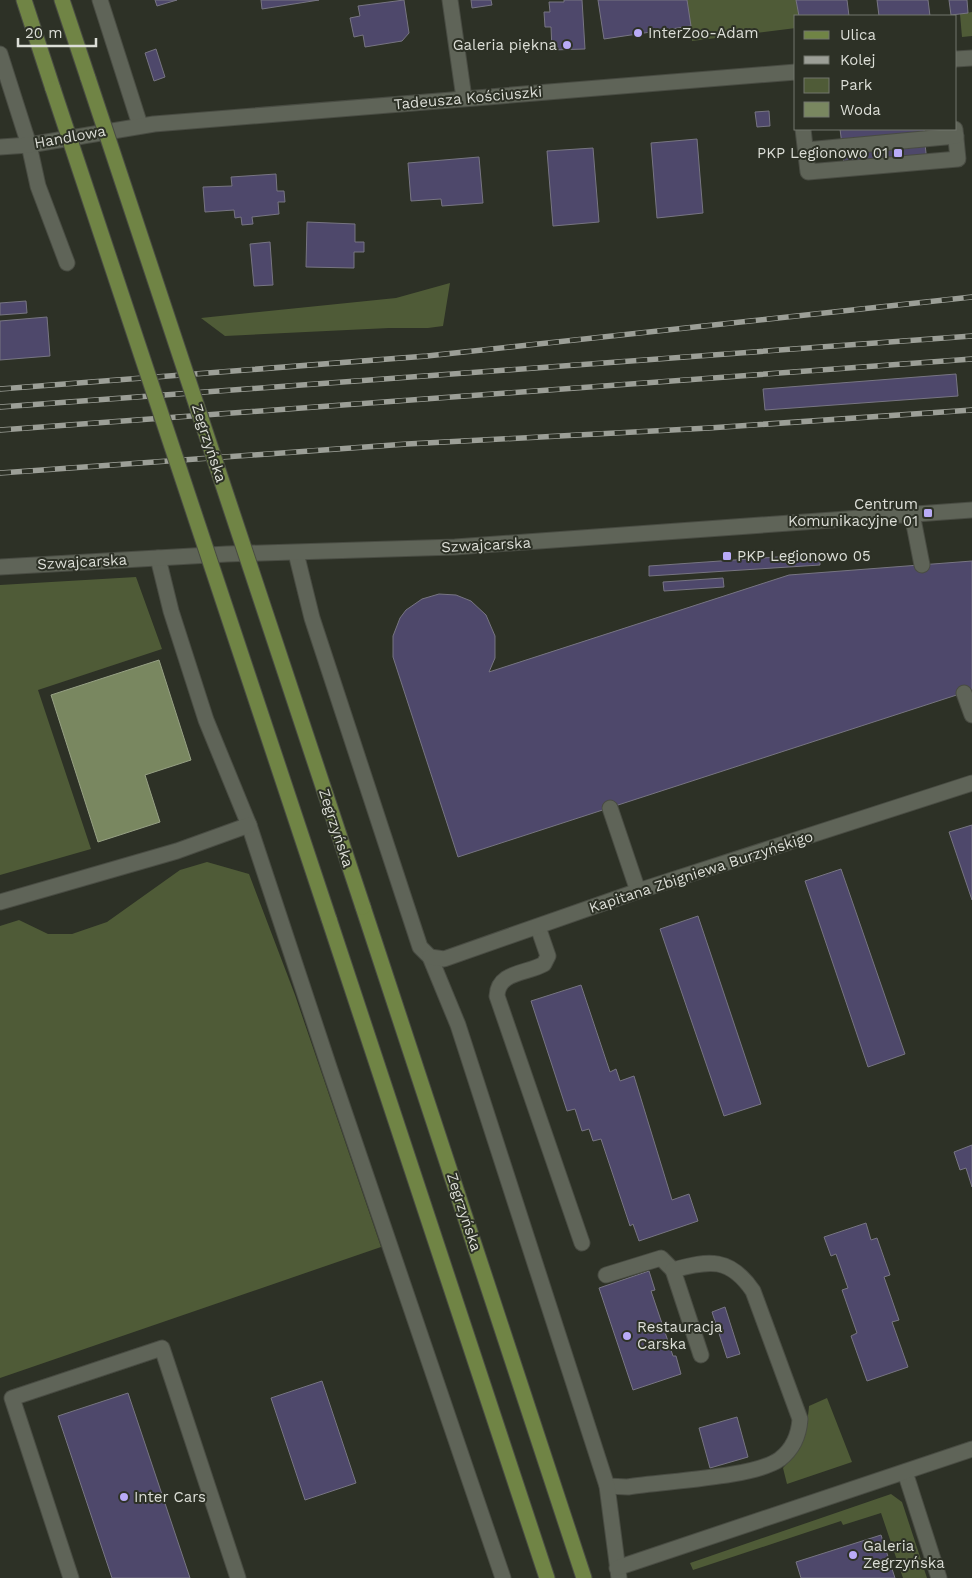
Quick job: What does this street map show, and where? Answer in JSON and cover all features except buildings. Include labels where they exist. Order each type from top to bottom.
[{"type":"main road","points":[[24,0],[547,1578]]},
{"type":"main road","name":"Zegrzyńska","points":[[62,0],[584,1578]]},
{"type":"street","points":[[100,0],[140,125]]},
{"type":"street","points":[[450,0],[464,98]]},
{"type":"street","points":[[0,54],[29,144],[38,186],[67,263]]},
{"type":"street","points":[[957,59],[972,58]]},
{"type":"street","name":"Tadeusza Kościuszki","points":[[140,125],[794,72]]},
{"type":"street","name":"Handlowa","points":[[0,147],[29,144],[140,125]]},
{"type":"street","points":[[803,130],[808,172],[958,159],[955,132],[806,150]]},
{"type":"street","name":"Szwajcarska","points":[[0,567],[158,558],[455,547],[972,510]]},
{"type":"street","points":[[912,514],[922,565]]},
{"type":"street","points":[[296,553],[312,618],[417,938],[420,947],[430,957],[458,1025],[607,1486],[618,1573],[972,1449]]},
{"type":"street","points":[[158,558],[171,611],[206,720],[249,825],[330,1070],[503,1578]]},
{"type":"street","points":[[964,693],[972,715]]},
{"type":"street","name":"Kapitana Zbigniewa Burzyńskigo","points":[[430,957],[444,959],[638,891],[972,782]]},
{"type":"street","points":[[610,808],[638,891]]},
{"type":"street","points":[[0,902],[177,852],[249,825]]},
{"type":"street","points":[[538,926],[548,956],[544,964],[501,981],[497,988],[497,996],[582,1243]]},
{"type":"street","points":[[606,1274],[661,1258],[673,1270],[701,1355]]},
{"type":"street","points":[[607,1486],[628,1487],[760,1468],[780,1459],[799,1433],[800,1419],[753,1292],[744,1278],[732,1269],[716,1262],[700,1262],[673,1270]]},
{"type":"street","points":[[71,1578],[12,1398],[162,1348],[238,1578]]},
{"type":"street","points":[[905,1472],[939,1578]]},
{"type":"green space","points":[[687,0],[796,0],[799,15],[794,15],[794,28],[692,41]]},
{"type":"green space","points":[[972,12],[972,36],[962,37],[960,14]]},
{"type":"green space","points":[[450,283],[443,326],[225,336],[201,318],[396,298]]},
{"type":"green space","points":[[136,577],[162,649],[38,690],[91,849],[0,875],[0,585]]},
{"type":"green space","points":[[207,862],[249,874],[295,995],[381,1247],[0,1378],[0,926],[19,920],[48,934],[72,934],[107,922],[180,870]]},
{"type":"green space","points":[[827,1398],[852,1462],[787,1484],[783,1468],[802,1440],[807,1424],[809,1406]]},
{"type":"green space","points":[[891,1494],[902,1502],[927,1578],[903,1578],[881,1513],[843,1525],[841,1521],[693,1570],[690,1563]]},
{"type":"water","points":[[159,660],[191,760],[145,775],[160,822],[98,842],[51,695]]},
{"type":"railway","points":[[0,389],[427,356],[972,297]]},
{"type":"railway","points":[[0,407],[972,336]]},
{"type":"railway","points":[[0,430],[972,359]]},
{"type":"railway","points":[[0,473],[407,444],[709,428],[972,410]]},
{"type":"place","name":"InterZoo-Adam","points":[[638,33]]},
{"type":"place","name":"Galeria piękna","points":[[567,45]]},
{"type":"place","name":"PKP Legionowo 01","points":[[898,153]]},
{"type":"place","name":"Centrum Komunikacyjne 01","points":[[928,513]]},
{"type":"place","name":"PKP Legionowo 05","points":[[727,556]]},
{"type":"place","name":"Restauracja Carska","points":[[627,1336]]},
{"type":"place","name":"Inter Cars","points":[[124,1497]]},
{"type":"place","name":"Galeria Zegrzyńska","points":[[853,1555]]}]
